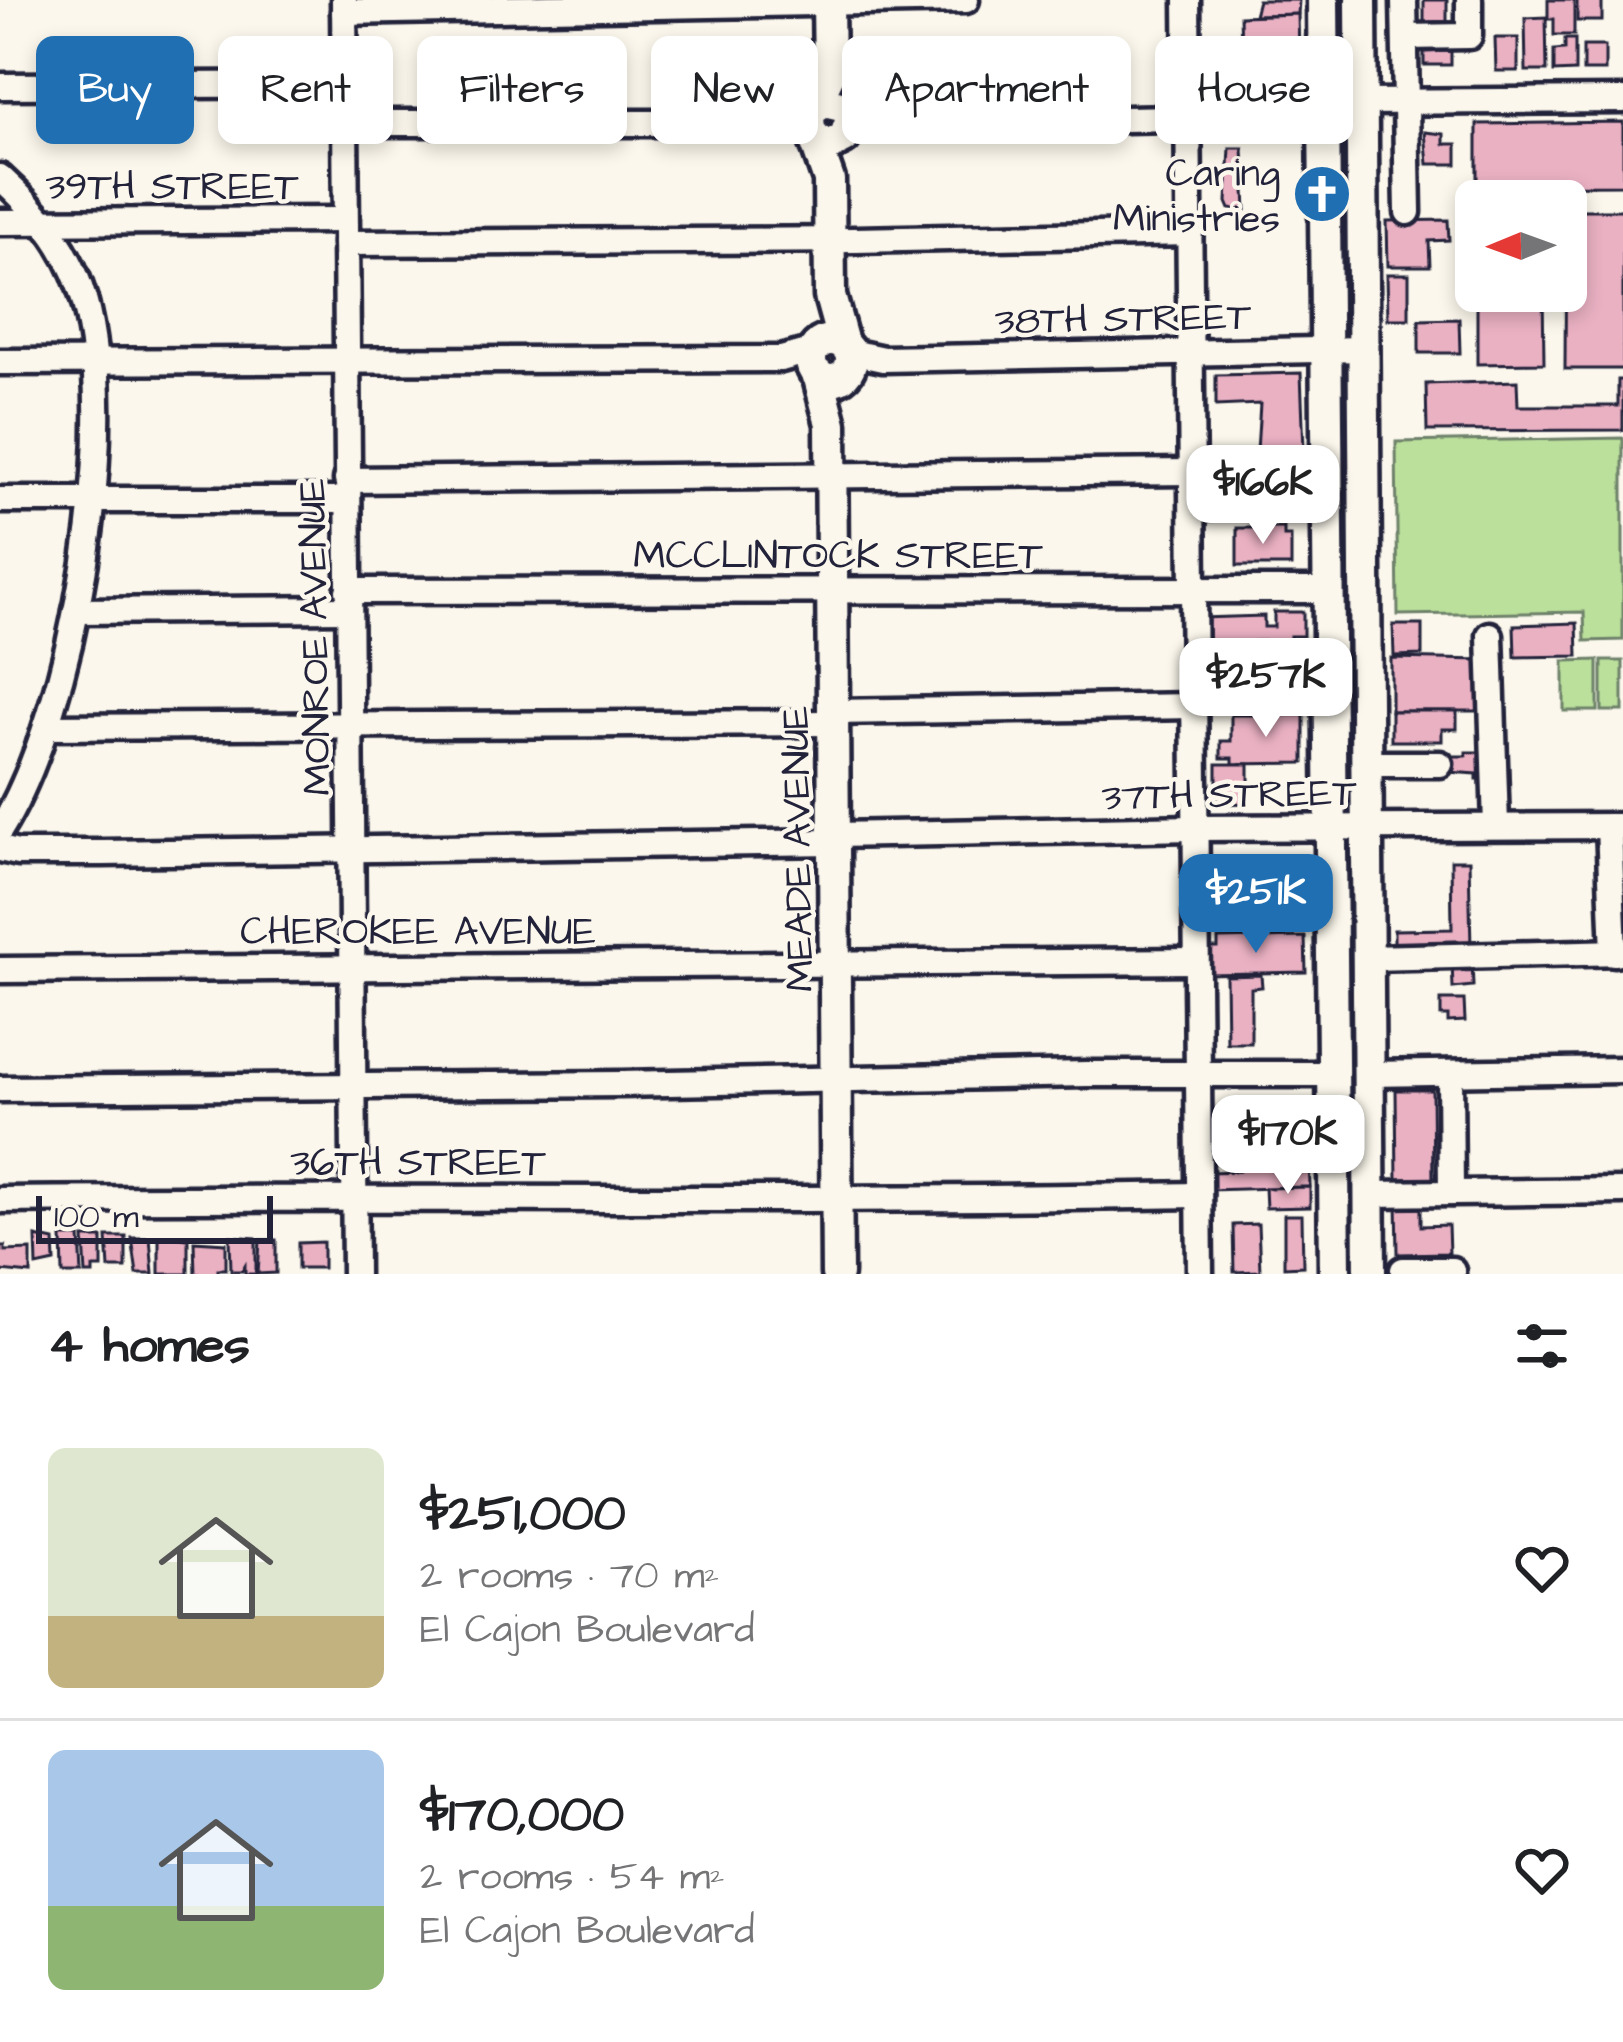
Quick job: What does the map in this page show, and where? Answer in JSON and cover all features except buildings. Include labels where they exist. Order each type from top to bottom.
[{"type":"main road","points":[[1323,0],[1323,36]]},
{"type":"main road","points":[[820,123],[829,75],[828,2]]},
{"type":"main road","points":[[1361,4],[1370,1274]]},
{"type":"main road","name":"MEADE AVENUE","points":[[820,123],[829,180],[830,239],[837,1274]]},
{"type":"main road","points":[[1324,144],[1335,1274]]},
{"type":"street","points":[[344,6],[966,0]]},
{"type":"street","points":[[1187,0],[1187,36]]},
{"type":"street","points":[[1405,37],[1469,36],[1469,0]]},
{"type":"street","points":[[1361,4],[1404,4],[1408,212]]},
{"type":"street","points":[[0,86],[218,85]]},
{"type":"street","points":[[1362,102],[1623,100]]},
{"type":"street","points":[[393,123],[874,124],[1155,117]]},
{"type":"street","name":"MONROE AVENUE","points":[[345,144],[355,1274]]},
{"type":"street","points":[[1188,144],[1199,1274]]},
{"type":"street","points":[[0,177],[57,235],[81,289],[95,362],[99,425],[76,611],[46,727],[28,778],[0,830]]},
{"type":"street","name":"39TH STREET","points":[[0,222],[830,239],[1190,233]]},
{"type":"street","name":"38TH STREET","points":[[0,362],[831,360],[1364,349]]},
{"type":"street","points":[[0,500],[832,475],[1192,472]]},
{"type":"street","name":"MCCLINTOCK STREET","points":[[76,611],[348,600],[832,591],[1329,590]]},
{"type":"street","points":[[1490,634],[1496,826]]},
{"type":"street","points":[[46,727],[349,727],[1194,706]]},
{"type":"street","points":[[1368,764],[1440,764]]},
{"type":"street","points":[[1369,958],[1618,952],[1616,826]]},
{"type":"street","name":"37TH STREET","points":[[0,849],[103,854],[1195,828],[1616,826]]},
{"type":"street","name":"CHEROKEE AVENUE","points":[[0,970],[1196,961]]},
{"type":"street","points":[[1370,1074],[1623,1070]]},
{"type":"street","points":[[1450,1072],[1451,1193]]},
{"type":"street","points":[[0,1088],[1333,1074]]},
{"type":"street","points":[[1370,1194],[1623,1191]]},
{"type":"street","name":"36TH STREET","points":[[0,1200],[1199,1195]]},
{"type":"street","points":[[1403,1270],[1452,1270],[1452,1274]]},
{"type":"green space","points":[[1623,438],[1623,640],[1585,641],[1584,612],[1398,615],[1396,442]]},
{"type":"green space","points":[[1598,660],[1598,711],[1564,711],[1564,661]]},
{"type":"green space","points":[[1602,661],[1623,661],[1623,711],[1602,711]]},
{"type":"place","name":"Caring Ministries","points":[[1322,194]]}]
